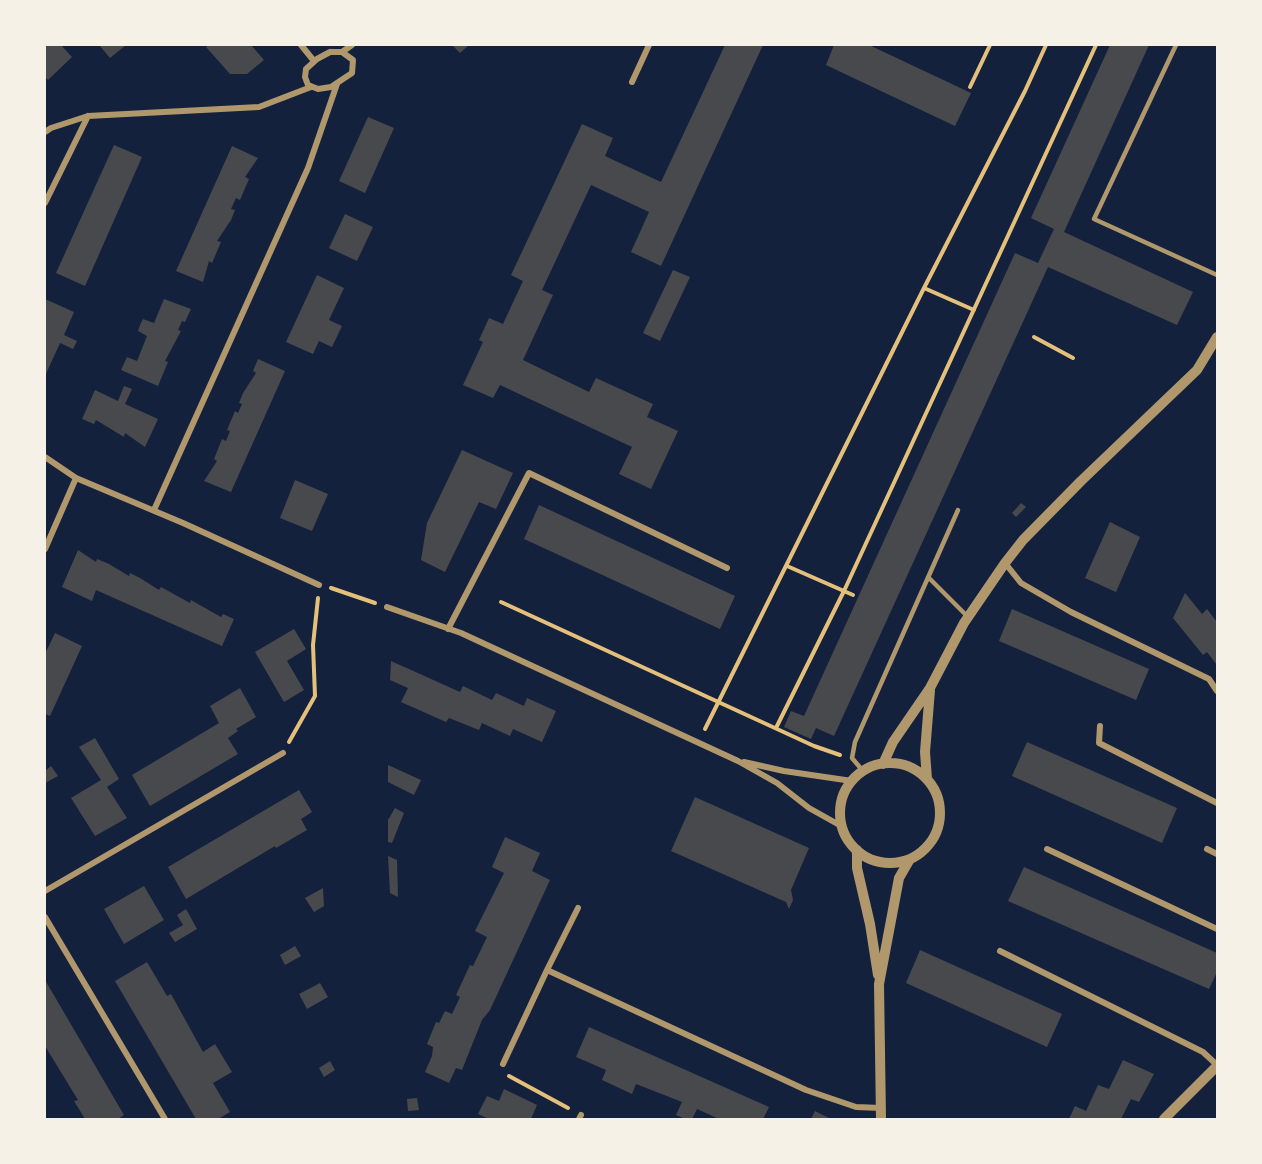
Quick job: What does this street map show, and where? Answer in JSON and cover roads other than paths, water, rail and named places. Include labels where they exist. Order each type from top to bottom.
[{"type":"street","points":[[301,45],[314,62]]},
{"type":"street","points":[[342,52],[353,60],[352,73],[337,84],[318,89],[308,85],[304,77],[306,69],[330,52],[342,52],[352,45]]},
{"type":"street","points":[[632,82],[649,45]]},
{"type":"street","points":[[154,510],[308,168],[337,84]]},
{"type":"street","points":[[45,122],[48,130],[88,116],[259,107],[311,87]]},
{"type":"street","points":[[45,203],[88,116]]},
{"type":"street","points":[[883,764],[893,742],[930,688],[968,617],[1005,563],[1023,540],[1073,489],[1197,370],[1217,337]]},
{"type":"street","points":[[45,457],[76,478],[154,510],[319,585]]},
{"type":"street","points":[[448,629],[529,473],[727,568]]},
{"type":"street","points":[[45,549],[76,478]]},
{"type":"street","points":[[1005,563],[1021,583],[1071,612],[1209,679],[1217,691]]},
{"type":"street","points":[[387,607],[461,633],[738,761],[777,783],[809,808],[843,827]]},
{"type":"street","points":[[927,779],[925,752],[930,688]]},
{"type":"street","points":[[1100,726],[1099,743],[1217,803]]},
{"type":"street","points":[[45,891],[283,753]]},
{"type":"street","points":[[738,761],[784,771],[852,781]]},
{"type":"street","points":[[883,764],[899,764],[914,769],[927,779],[936,792],[940,807],[939,823],[934,838],[924,850],[910,859],[896,862],[883,862],[869,858],[857,850],[843,827],[842,803],[852,781],[863,771],[883,764]]},
{"type":"street","points":[[1047,849],[1217,929]]},
{"type":"street","points":[[1207,849],[1217,854]]},
{"type":"street","points":[[547,970],[806,1090],[881,1114],[879,984],[870,924],[857,868],[857,850]]},
{"type":"street","points":[[879,984],[899,878],[910,859]]},
{"type":"street","points":[[503,1064],[578,908]]},
{"type":"street","points":[[45,917],[165,1119]]},
{"type":"street","points":[[1000,951],[1203,1052],[1217,1065],[1164,1119]]},
{"type":"lane","points":[[1176,45],[1094,219],[1217,275]]},
{"type":"lane","points":[[863,771],[852,759],[855,742],[958,510]]},
{"type":"lane","points":[[928,577],[968,617]]}]
